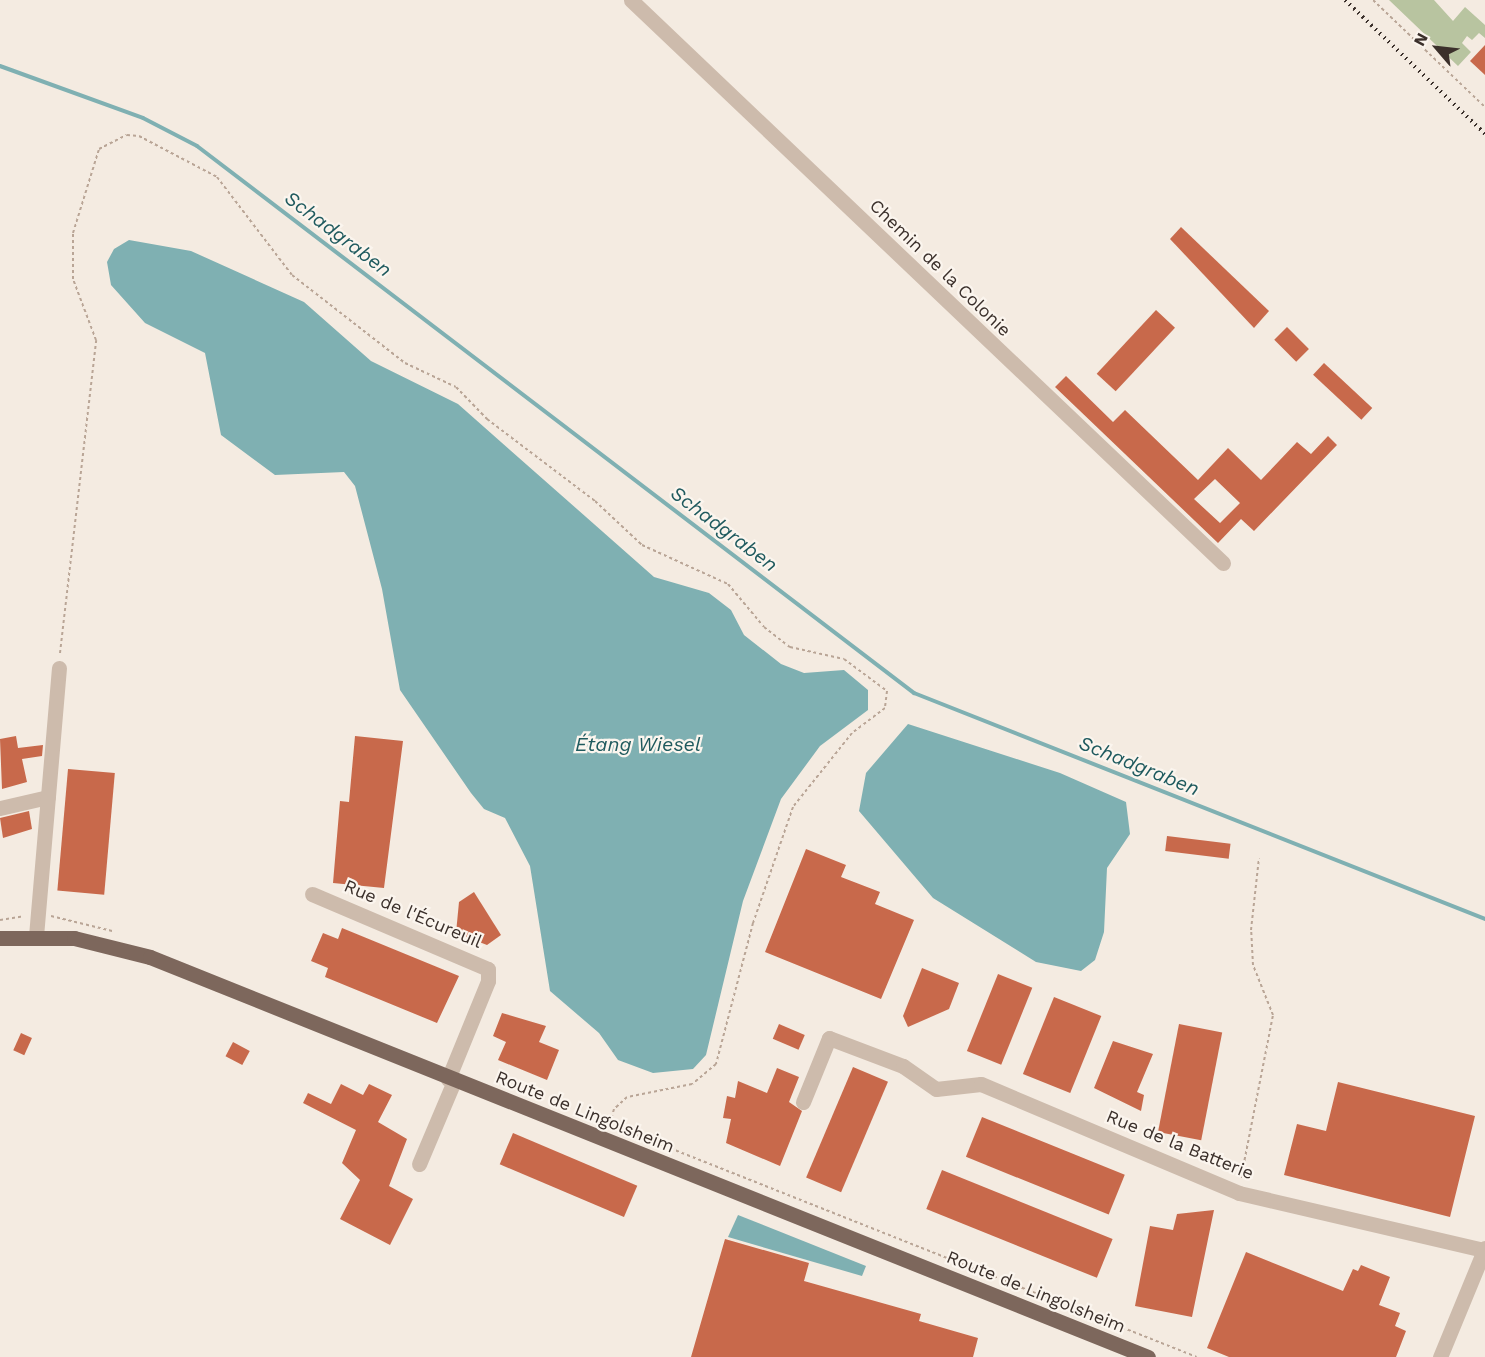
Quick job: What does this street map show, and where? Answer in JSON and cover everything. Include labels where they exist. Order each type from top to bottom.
[{"type":"main road","name":"Route de Lingolsheim","points":[[0,938],[36,936],[90,940],[143,954],[451,1080],[1148,1357]]},
{"type":"street","name":"Chemin de la Colonie","points":[[631,0],[1223,563]]},
{"type":"street","points":[[36,936],[58,668]]},
{"type":"street","points":[[0,808],[48,797]]},
{"type":"street","name":"Rue de l'Écureuil","points":[[312,894],[488,969],[488,981],[451,1080]]},
{"type":"street","name":"Rue de la Batterie","points":[[803,1102],[829,1038],[903,1066],[936,1089],[981,1084],[1239,1193],[1485,1249],[1440,1357]]},
{"type":"street","points":[[418,1164],[451,1080]]},
{"type":"path","points":[[1372,0],[1485,107]]},
{"type":"path","points":[[58,668],[95,357],[94,326],[73,279],[70,253],[92,168],[108,141],[139,136],[217,177],[237,211],[260,233],[292,275],[356,329],[405,363],[456,387],[487,419],[595,501],[642,545],[728,584],[790,647],[844,659],[887,691],[885,708],[852,734],[793,807],[753,923],[716,1064],[692,1084],[620,1102],[604,1140]]},
{"type":"path","points":[[1239,1193],[1273,1015],[1253,965],[1251,930],[1259,858]]},
{"type":"green space","points":[[1389,0],[1434,0],[1453,21],[1465,7],[1485,25],[1485,38],[1479,33],[1472,40],[1467,36],[1462,43],[1471,52],[1458,66]]},
{"type":"water","name":"Étang Wiesel","points":[[129,240],[191,251],[304,302],[371,361],[458,404],[654,577],[709,593],[731,610],[744,635],[781,664],[804,673],[844,670],[868,690],[868,710],[820,746],[781,799],[743,901],[706,1055],[693,1069],[653,1073],[618,1060],[599,1033],[550,991],[530,866],[505,818],[484,809],[400,690],[382,589],[355,486],[344,472],[275,475],[221,435],[205,353],[145,323],[111,285],[107,262],[114,249]]},
{"type":"water","points":[[908,724],[1060,773],[1126,802],[1130,834],[1107,868],[1104,932],[1095,960],[1081,971],[1036,962],[933,898],[859,811],[866,773]]},
{"type":"water","points":[[738,1215],[866,1266],[862,1276],[728,1237]]},
{"type":"building","points":[[1485,45],[1485,75],[1470,61]]},
{"type":"building","points":[[1181,227],[1269,311],[1254,328],[1170,239]]},
{"type":"building","points":[[1156,310],[1175,328],[1116,391],[1097,374]]},
{"type":"building","points":[[1287,327],[1309,349],[1296,362],[1274,340]]},
{"type":"building","points":[[1324,363],[1372,408],[1361,420],[1313,375]]},
{"type":"building","points":[[1066,376],[1113,422],[1125,410],[1198,480],[1228,448],[1261,480],[1297,442],[1311,454],[1328,436],[1337,445],[1254,531],[1241,519],[1218,543],[1055,387]],"holes":[[[1215,479],[1240,503],[1220,523],[1194,499]]]},
{"type":"building","points":[[16,736],[18,748],[43,745],[42,756],[22,759],[27,782],[2,789],[0,739]]},
{"type":"building","points":[[355,736],[403,741],[384,888],[333,883],[340,801],[349,802]]},
{"type":"building","points":[[68,769],[115,773],[104,895],[57,891]]},
{"type":"building","points":[[29,811],[32,829],[3,838],[0,818]]},
{"type":"building","points":[[1167,836],[1231,844],[1229,859],[1165,851]]},
{"type":"building","points":[[806,849],[846,865],[841,877],[880,892],[875,904],[914,920],[881,999],[765,952]]},
{"type":"building","points":[[474,892],[501,935],[487,945],[456,933],[459,902]]},
{"type":"building","points":[[342,928],[459,976],[437,1023],[325,977],[328,968],[311,961],[323,933],[338,939]]},
{"type":"building","points":[[922,968],[959,983],[949,1009],[908,1027],[903,1016]]},
{"type":"building","points":[[998,974],[1032,988],[1001,1065],[967,1051]]},
{"type":"building","points":[[1054,997],[1101,1016],[1070,1093],[1023,1074]]},
{"type":"building","points":[[502,1013],[546,1026],[539,1042],[559,1050],[547,1080],[498,1060],[506,1042],[493,1036]]},
{"type":"building","points":[[779,1024],[805,1035],[799,1050],[773,1039]]},
{"type":"building","points":[[1179,1024],[1222,1032],[1201,1140],[1158,1132]]},
{"type":"building","points":[[21,1033],[32,1038],[24,1055],[13,1050]]},
{"type":"building","points":[[1113,1041],[1153,1054],[1137,1092],[1144,1095],[1141,1111],[1094,1088]]},
{"type":"building","points":[[233,1042],[250,1051],[242,1065],[225,1056]]},
{"type":"building","points":[[853,1067],[888,1082],[841,1192],[806,1177]]},
{"type":"building","points":[[777,1068],[799,1077],[789,1102],[802,1111],[780,1166],[726,1143],[731,1119],[723,1118],[727,1096],[735,1098],[738,1081],[767,1093]]},
{"type":"building","points":[[1338,1082],[1475,1116],[1450,1217],[1284,1175],[1297,1124],[1326,1131]]},
{"type":"building","points":[[341,1084],[363,1095],[369,1084],[392,1095],[378,1122],[407,1139],[389,1186],[413,1199],[390,1245],[340,1219],[360,1180],[342,1163],[356,1130],[303,1103],[308,1093],[331,1104]]},
{"type":"building","points":[[982,1117],[1125,1175],[1109,1215],[966,1157]]},
{"type":"building","points":[[513,1133],[637,1186],[624,1217],[500,1164]]},
{"type":"building","points":[[942,1170],[1113,1239],[1097,1278],[926,1209]]},
{"type":"building","points":[[1214,1210],[1192,1317],[1135,1306],[1150,1226],[1173,1230],[1177,1214]]},
{"type":"building","points":[[725,1239],[809,1263],[804,1281],[921,1314],[919,1321],[978,1338],[973,1357],[691,1357]]},
{"type":"building","points":[[1246,1252],[1343,1291],[1353,1269],[1358,1271],[1361,1265],[1390,1277],[1379,1305],[1400,1313],[1395,1326],[1406,1331],[1396,1357],[1229,1357],[1207,1348]]},
{"type":"waterway","name":"Schadgraben","points":[[0,66],[143,118],[197,146],[914,693],[1485,919]]},
{"type":"railway","points":[[1345,0],[1485,134]]}]
